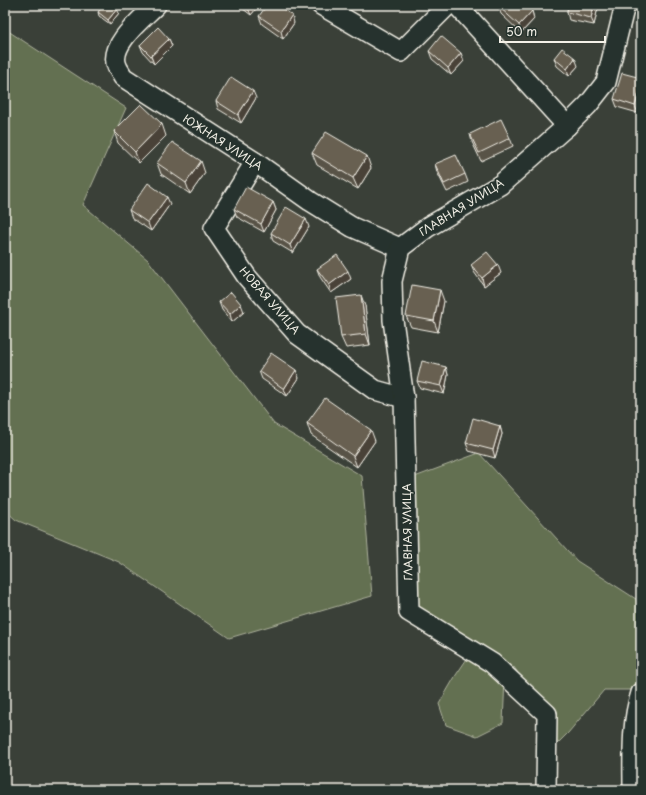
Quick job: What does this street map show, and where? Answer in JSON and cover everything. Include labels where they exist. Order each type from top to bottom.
[{"type":"street","name":"ЮЖНАЯ УЛИЦА","points":[[156,5],[122,40],[116,50],[116,65],[123,77],[255,162],[310,201],[352,227],[400,248]]},
{"type":"street","points":[[321,5],[401,52],[448,5]]},
{"type":"street","points":[[457,5],[567,126]]},
{"type":"street","name":"ГЛАВНАЯ УЛИЦА","points":[[546,790],[547,714],[492,663],[409,612],[404,398],[393,320],[392,281],[400,248],[428,227],[500,185],[567,126],[588,105],[606,82],[625,5]]},
{"type":"street","name":"НОВАЯ УЛИЦА","points":[[255,162],[214,228],[247,277],[297,334],[375,390],[404,398]]},
{"type":"street","points":[[633,790],[633,754],[637,705],[641,692]]},
{"type":"green space","points":[[5,29],[126,108],[83,205],[148,260],[274,424],[362,476],[372,596],[229,638],[119,562],[16,520],[5,510]]},
{"type":"green space","points":[[479,453],[577,561],[641,601],[641,690],[604,690],[568,733],[551,750],[541,709],[514,667],[505,678],[503,723],[477,736],[446,725],[439,704],[473,650],[420,622],[410,595],[412,478]]},
{"type":"building","points":[[103,5],[112,5],[117,9],[108,20],[98,12]]},
{"type":"building","points":[[267,5],[277,5],[292,15],[281,31],[259,16]]},
{"type":"building","points":[[525,5],[532,11],[519,25],[498,6]]},
{"type":"building","points":[[568,5],[594,5],[591,18],[567,12]]},
{"type":"building","points":[[158,27],[169,39],[151,56],[140,45]]},
{"type":"building","points":[[441,36],[461,53],[448,68],[429,51]]},
{"type":"building","points":[[562,48],[575,58],[567,69],[554,58]]},
{"type":"building","points":[[622,73],[641,78],[641,86],[635,106],[614,99]]},
{"type":"building","points":[[231,77],[253,91],[238,115],[216,101]]},
{"type":"building","points":[[141,104],[162,124],[135,152],[114,131]]},
{"type":"building","points":[[501,119],[510,138],[479,153],[470,134]]},
{"type":"building","points":[[326,132],[367,156],[353,178],[312,153]]},
{"type":"building","points":[[172,142],[201,161],[186,183],[157,163]]},
{"type":"building","points":[[456,155],[465,174],[444,184],[435,164]]},
{"type":"building","points":[[148,183],[167,197],[148,223],[129,210]]},
{"type":"building","points":[[246,187],[273,202],[261,224],[234,209]]},
{"type":"building","points":[[286,207],[306,219],[290,245],[271,233]]},
{"type":"building","points":[[487,252],[498,265],[482,278],[471,265]]},
{"type":"building","points":[[337,255],[348,271],[329,285],[317,269]]},
{"type":"building","points":[[412,285],[440,290],[434,321],[406,316]]},
{"type":"building","points":[[231,292],[241,304],[230,314],[219,302]]},
{"type":"building","points":[[361,295],[366,334],[341,337],[336,298]]},
{"type":"building","points":[[271,353],[296,370],[284,389],[259,371]]},
{"type":"building","points":[[422,361],[446,367],[441,386],[417,381]]},
{"type":"building","points":[[325,398],[371,430],[353,456],[307,423]]},
{"type":"building","points":[[473,418],[500,426],[493,450],[466,443]]}]
